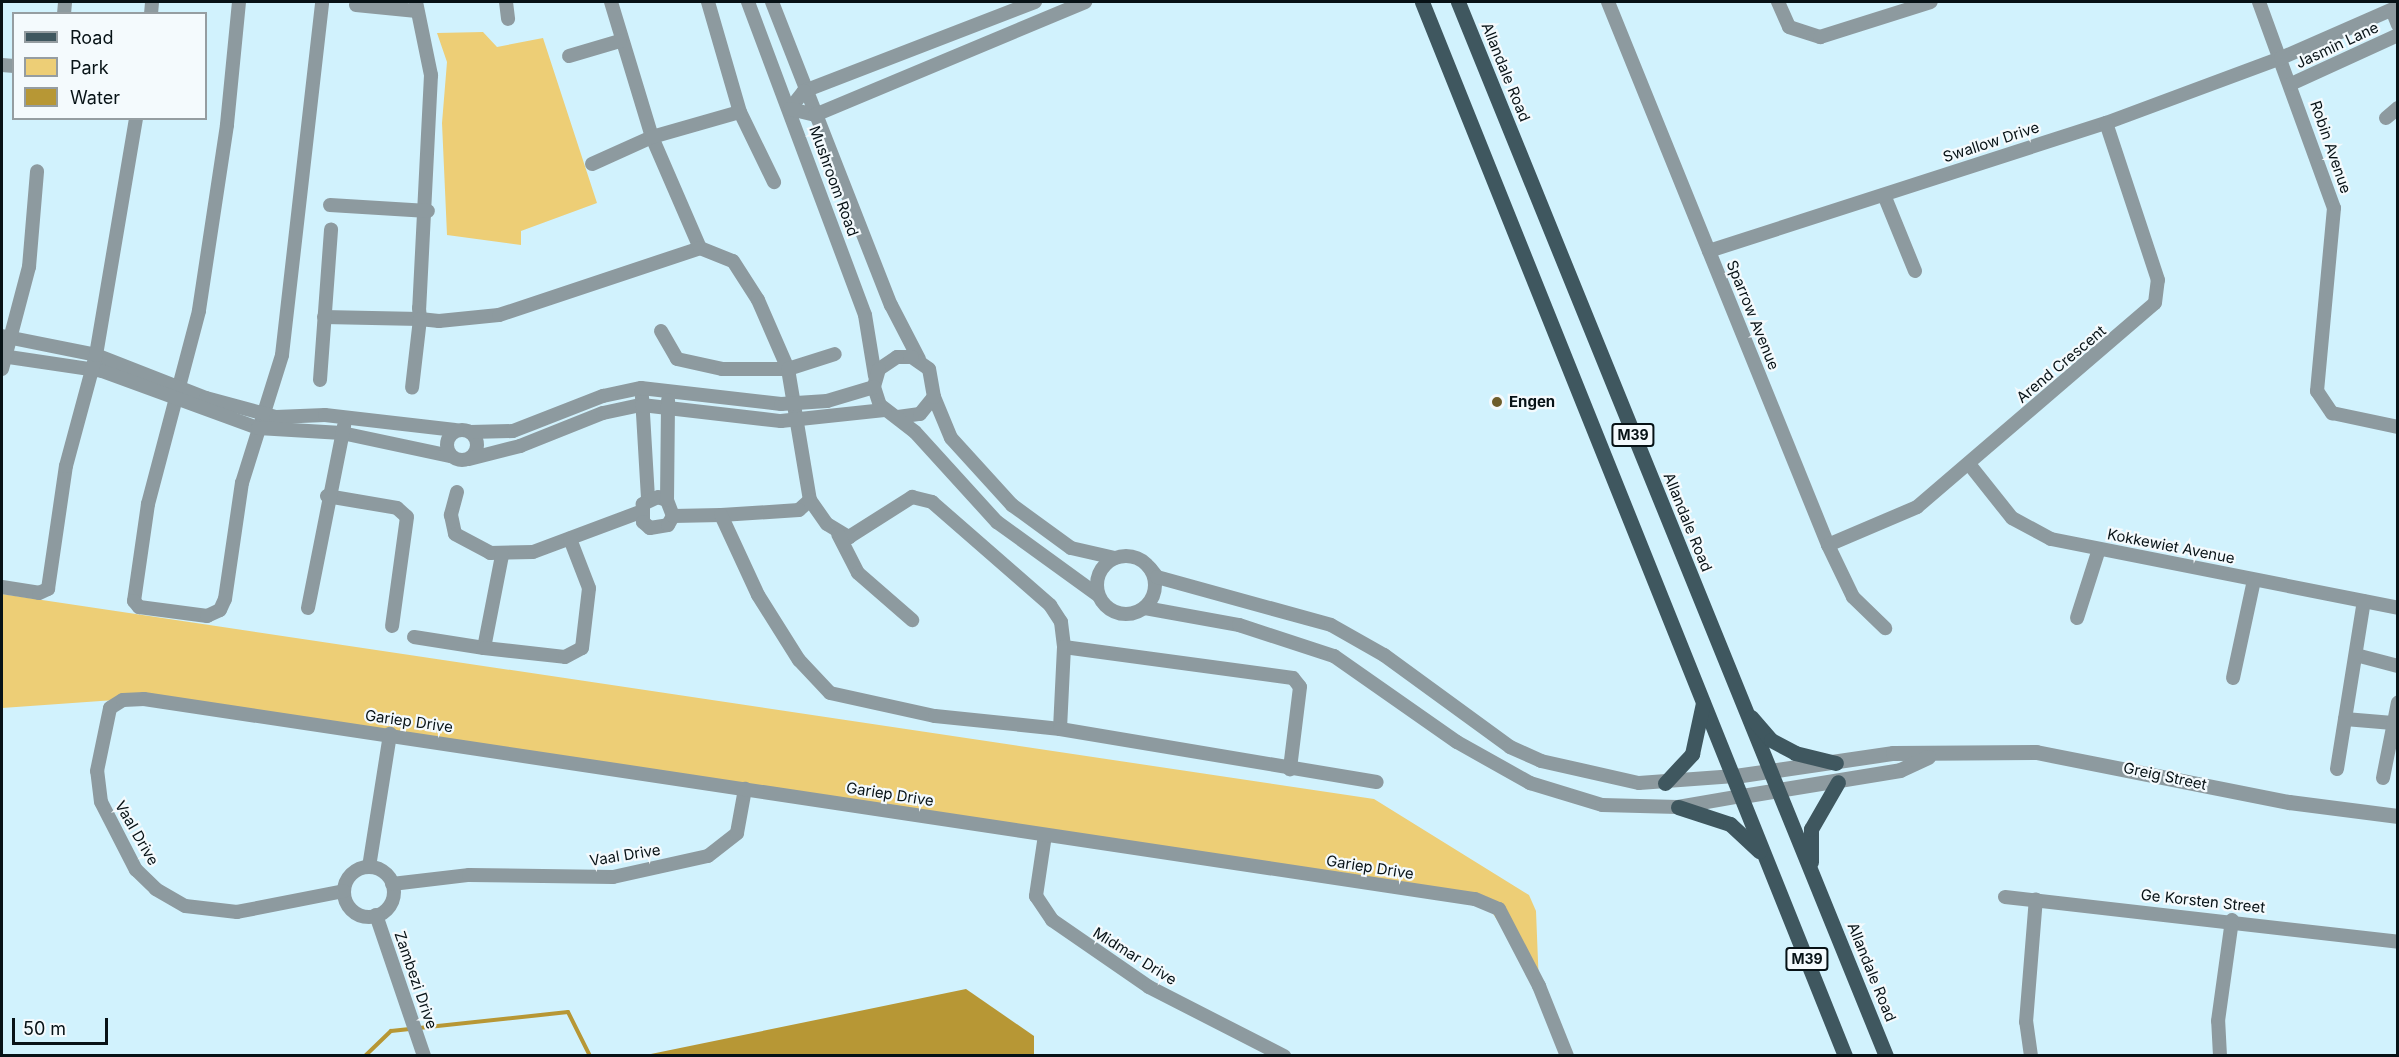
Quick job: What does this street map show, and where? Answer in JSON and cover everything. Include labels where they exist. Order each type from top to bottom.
[{"type":"main road","name":"Allandale Road","points":[[1458,2],[1886,1056]]},
{"type":"main road","name":"M39","points":[[1423,5],[1735,776],[1845,1056]]},
{"type":"main road","points":[[1665,783],[1692,754],[1703,699]]},
{"type":"main road","points":[[1743,708],[1771,740],[1795,753],[1836,763]]},
{"type":"main road","points":[[1811,867],[1811,829],[1838,782]]},
{"type":"main road","points":[[1678,807],[1730,824],[1768,863]]},
{"type":"street","points":[[239,2],[227,125],[179,393],[148,504],[134,601],[139,607],[207,615],[223,606],[242,483],[282,355],[322,2]]},
{"type":"street","points":[[506,2],[508,19]]},
{"type":"street","points":[[611,2],[620,41],[652,137],[700,248]]},
{"type":"street","points":[[708,2],[740,112],[774,182]]},
{"type":"street","name":"Mushroom Road","points":[[748,2],[865,315],[875,381]]},
{"type":"street","name":"Mushroom Road","points":[[772,2],[804,91],[919,360]]},
{"type":"street","points":[[1035,2],[804,91],[790,110],[815,115],[1084,2]]},
{"type":"street","name":"Sparrow Avenue","points":[[1608,2],[1828,545],[1853,597],[1885,628]]},
{"type":"street","points":[[1778,2],[1789,27],[1820,37],[1930,2]]},
{"type":"street","name":"Robin Avenue","points":[[2259,2],[2291,84],[2334,208],[2316,366],[2317,391],[2332,413],[2397,427]]},
{"type":"street","points":[[356,5],[417,6],[431,75],[428,211],[412,388]]},
{"type":"street","points":[[2395,8],[2397,25]]},
{"type":"street","name":"Jasmin Lane","points":[[2281,58],[2395,8]]},
{"type":"street","name":"Jasmin Lane","points":[[2291,84],[2397,35]]},
{"type":"street","points":[[568,56],[620,41]]},
{"type":"street","name":"Swallow Drive","points":[[1709,251],[2106,123],[2281,58]]},
{"type":"street","points":[[2386,118],[2397,108]]},
{"type":"street","points":[[592,164],[652,137],[740,112]]},
{"type":"street","points":[[2,587],[39,593],[48,589],[66,466],[96,355],[136,120]]},
{"type":"street","name":"Arend Crescent","points":[[1828,545],[1902,516],[1969,464],[2145,314],[2159,294],[2106,123]]},
{"type":"street","points":[[37,171],[29,267],[2,360],[92,369],[263,414],[346,418],[470,432],[513,431],[603,396],[642,388],[670,389],[781,404],[798,404],[875,381],[890,360],[919,360],[933,375],[934,397],[951,438],[1012,505],[1071,548],[1115,558],[1131,556],[1150,568],[1157,577],[1331,625],[1384,655],[1481,728],[1541,761],[1611,780],[1665,783],[1735,776]]},
{"type":"street","points":[[1884,195],[1915,272]]},
{"type":"street","points":[[330,205],[428,211]]},
{"type":"street","points":[[320,380],[332,230]]},
{"type":"street","points":[[324,317],[420,318],[499,315],[700,248],[733,261],[745,273],[788,369],[810,500],[838,534],[858,573],[912,620]]},
{"type":"street","points":[[661,331],[668,350],[686,363],[788,369],[836,354]]},
{"type":"street","points":[[8,337],[96,355],[258,428],[342,433],[469,459],[520,446],[603,413],[642,405],[781,421],[884,410],[898,417],[997,522],[1098,596],[1108,609],[1122,615],[1145,608],[1239,626],[1334,656],[1457,742],[1530,783],[1602,805],[1678,807],[1742,796]]},
{"type":"street","points":[[875,381],[884,410]]},
{"type":"street","points":[[457,492],[451,516],[455,534],[476,550],[502,555],[533,552],[640,512],[648,499],[642,388]]},
{"type":"street","points":[[670,389],[667,408],[667,500],[673,516]]},
{"type":"street","points":[[898,417],[920,414],[934,397]]},
{"type":"street","points":[[308,608],[327,496],[346,418]]},
{"type":"street","points":[[450,456],[446,445],[455,430]]},
{"type":"street","points":[[469,459],[477,446],[470,432]]},
{"type":"street","name":"Kokkewiet Avenue","points":[[1969,464],[2026,529],[2099,549],[2397,608]]},
{"type":"street","points":[[327,496],[397,508],[407,517],[392,626]]},
{"type":"street","points":[[838,534],[861,534],[912,497],[925,498],[1050,605],[1060,622],[1064,647],[1060,729]]},
{"type":"street","points":[[648,499],[667,500]]},
{"type":"street","points":[[640,512],[643,522],[660,529],[673,516],[799,510],[810,500]]},
{"type":"street","points":[[721,514],[764,604],[799,660],[830,693],[935,716],[1060,729],[1377,782]]},
{"type":"street","points":[[414,637],[565,657],[582,648],[590,601],[584,567],[570,539]]},
{"type":"street","points":[[2077,618],[2099,549]]},
{"type":"street","points":[[484,648],[502,555]]},
{"type":"street","points":[[1098,596],[1099,573],[1115,558]]},
{"type":"street","points":[[1145,608],[1156,589],[1150,568]]},
{"type":"street","points":[[2233,678],[2254,580]]},
{"type":"street","points":[[2337,769],[2364,601]]},
{"type":"street","points":[[1064,647],[1293,678],[1300,687],[1290,769]]},
{"type":"street","points":[[2356,656],[2397,666]]},
{"type":"street","name":"Gariep Drive","points":[[114,704],[144,699],[390,734],[1494,904],[1539,986],[1567,1056]]},
{"type":"street","points":[[2383,778],[2397,702]]},
{"type":"street","name":"Vaal Drive","points":[[114,704],[105,719],[98,789],[129,858],[156,889],[185,906],[237,912],[344,891]]},
{"type":"street","points":[[2345,719],[2393,723]]},
{"type":"street","points":[[369,867],[390,734]]},
{"type":"street","name":"Greig Street","points":[[1735,776],[1768,768],[1836,763],[1893,753],[1930,756],[2058,755],[2289,802],[2397,816]]},
{"type":"street","name":"Greig Street","points":[[1742,796],[1900,770],[1930,756]]},
{"type":"street","name":"Vaal Drive","points":[[392,884],[469,874],[613,877],[708,856],[736,833],[745,789]]},
{"type":"street","name":"Midmar Drive","points":[[1045,835],[1036,896],[1052,920],[1149,987],[1284,1056]]},
{"type":"street","points":[[369,867],[381,870],[392,884],[391,903],[376,915],[351,908],[344,891],[355,871],[369,867]]},
{"type":"street","name":"Ge Korsten Street","points":[[2005,897],[2232,920],[2397,942]]},
{"type":"street","points":[[2031,1056],[2026,1022],[2036,899]]},
{"type":"street","name":"Zambezi Drive","points":[[376,915],[405,1006],[422,1049]]},
{"type":"street","points":[[2220,1056],[2218,1021],[2232,920]]},
{"type":"green space","points":[[483,32],[497,47],[543,38],[597,203],[521,231],[521,245],[447,235],[442,123],[447,62],[437,33]]},
{"type":"green space","points":[[2,594],[1374,799],[1529,895],[1536,911],[1539,986],[1485,901],[129,699],[2,708]]},
{"type":"water","points":[[966,989],[1034,1036],[1034,1055],[646,1055]]},
{"type":"waterway","points":[[365,1056],[391,1031],[568,1012],[590,1056]]},
{"type":"place","name":"Engen","points":[[1497,402]]}]
